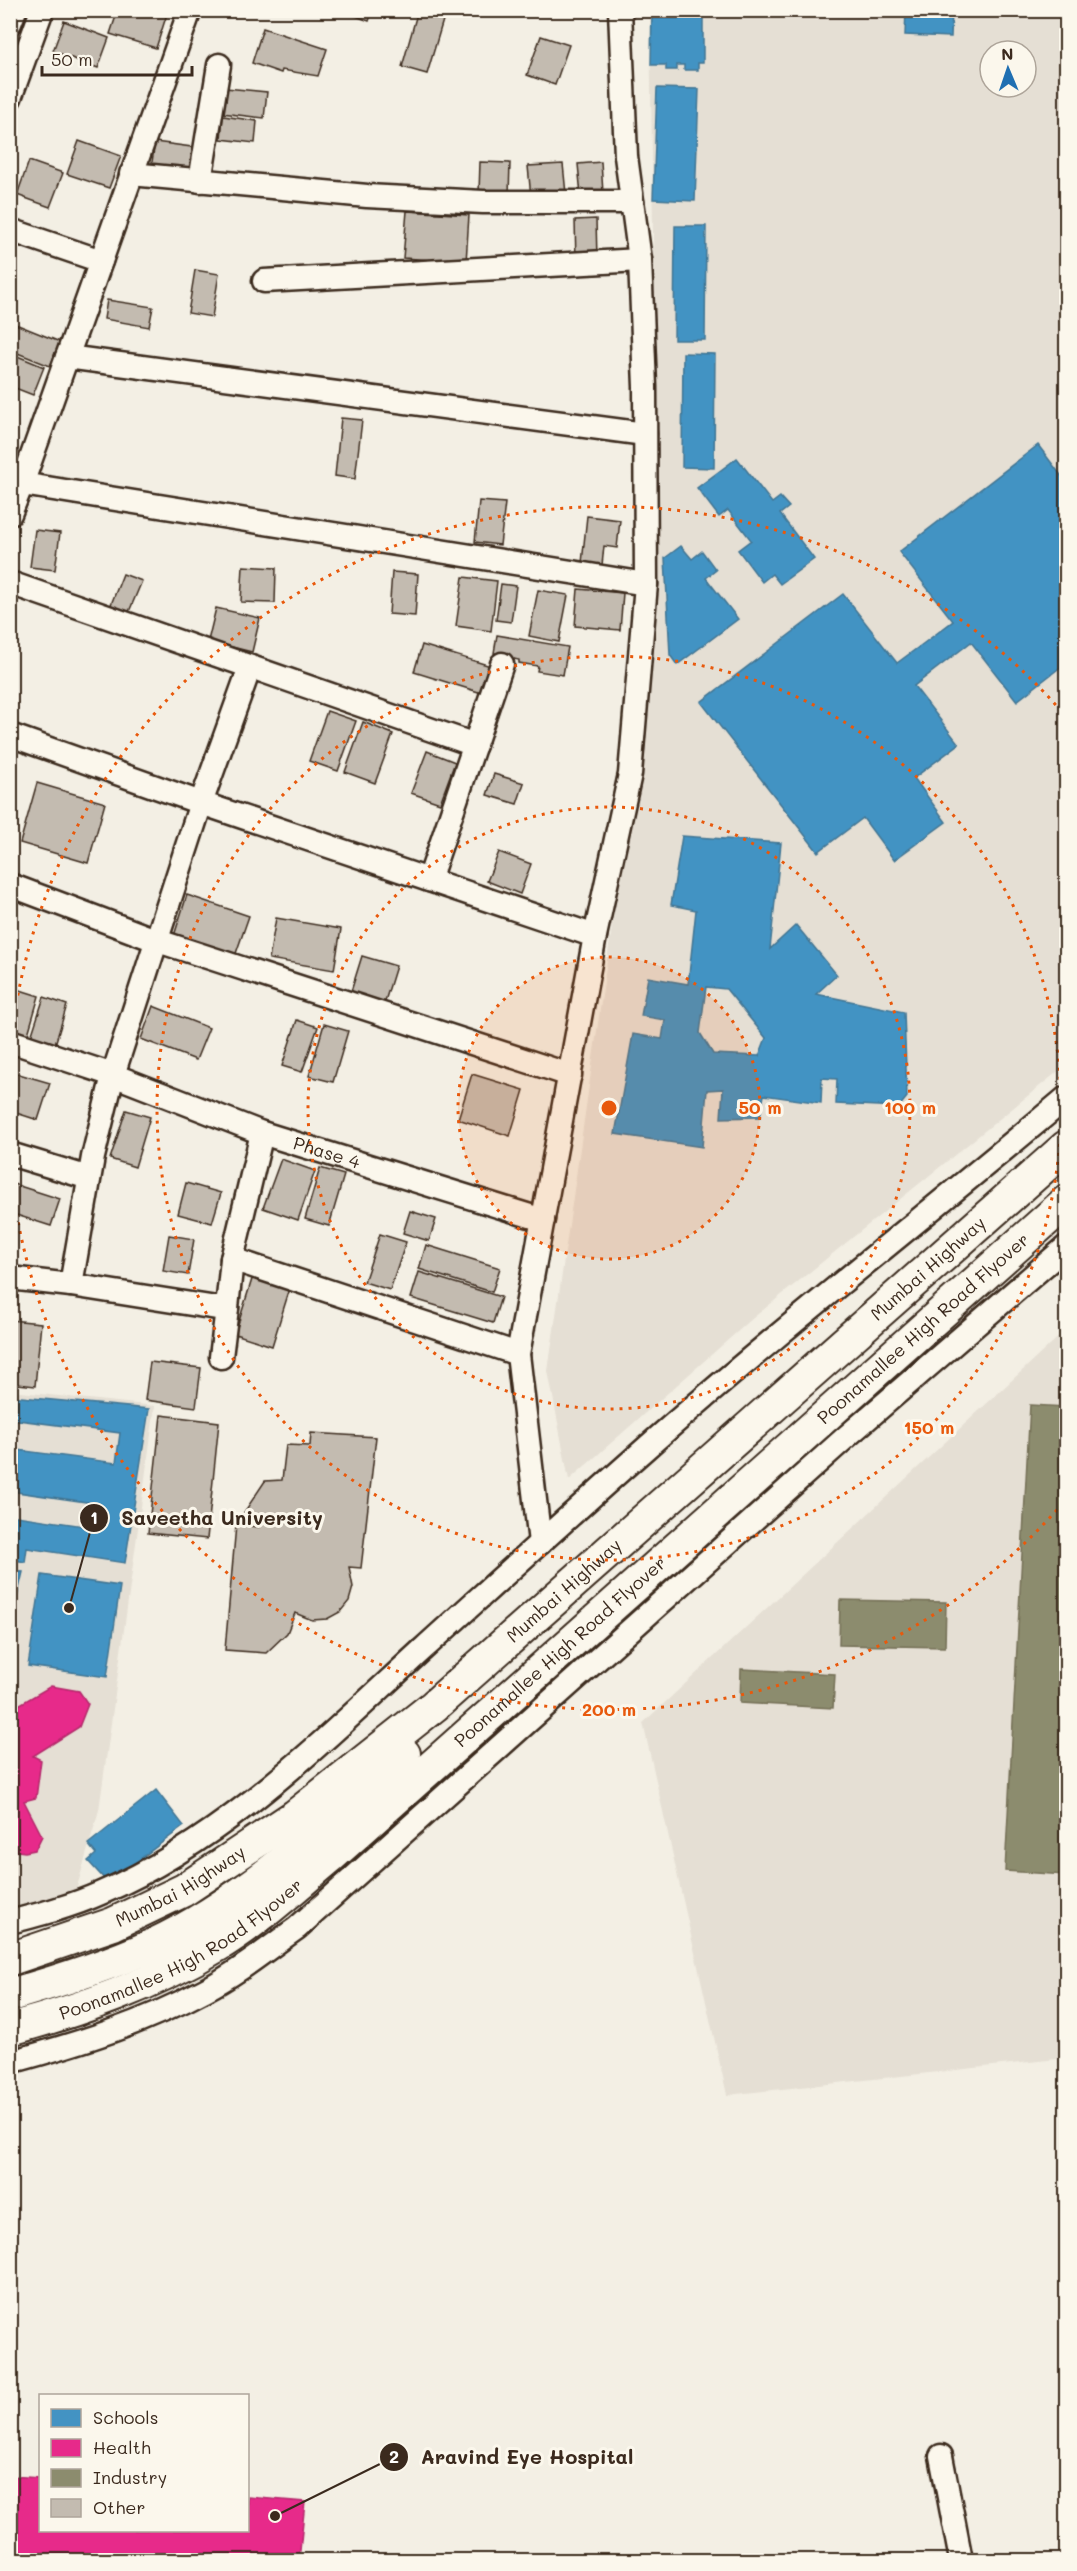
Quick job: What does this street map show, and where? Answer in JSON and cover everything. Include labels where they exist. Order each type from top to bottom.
[{"type":"highway","name":"Mumbai Highway","points":[[10,1959],[113,1924],[184,1890],[295,1816],[434,1706],[1066,1147]]},
{"type":"highway","name":"Poonamallee High Road Flyover","points":[[10,2029],[74,2011],[176,1969],[220,1944],[267,1910],[330,1857],[1066,1202]]},
{"type":"highway","points":[[10,1995],[103,1966],[154,1944],[196,1921],[255,1881],[339,1815],[391,1767],[453,1707],[524,1625]]},
{"type":"street","points":[[10,22],[15,10]]},
{"type":"street","points":[[10,98],[42,10]]},
{"type":"street","points":[[10,514],[190,10]]},
{"type":"street","points":[[540,1543],[518,1354],[595,936],[630,774],[646,584],[640,260],[626,156],[620,10]]},
{"type":"street","points":[[200,181],[219,65]]},
{"type":"street","points":[[131,174],[367,196],[483,202],[632,201]]},
{"type":"street","points":[[10,230],[101,261]]},
{"type":"street","points":[[264,281],[640,260]]},
{"type":"street","points":[[67,357],[645,434]]},
{"type":"street","points":[[22,484],[646,584]]},
{"type":"street","points":[[10,583],[475,745]]},
{"type":"street","points":[[429,880],[502,664]]},
{"type":"street","points":[[71,1285],[89,1178],[113,1075],[201,803],[250,667]]},
{"type":"street","points":[[10,735],[201,803],[595,936]]},
{"type":"street","points":[[10,885],[158,941],[570,1075]]},
{"type":"street","name":"Phase 4","points":[[10,1041],[113,1075],[262,1132],[543,1220]]},
{"type":"street","points":[[10,1922],[101,1893],[170,1856],[204,1834],[305,1757],[734,1370],[1066,1098]]},
{"type":"street","points":[[221,1357],[232,1259],[262,1132]]},
{"type":"street","points":[[10,1154],[89,1178]]},
{"type":"street","points":[[10,2062],[110,2032],[159,2012],[205,1990],[297,1928],[845,1438],[1066,1247]]},
{"type":"street","points":[[232,1259],[518,1354]]},
{"type":"street","points":[[10,1278],[227,1308]]},
{"type":"street","points":[[941,2456],[961,2560]]},
{"type":"shaded area","points":[[650,11],[1066,11],[1066,1065],[753,1318],[569,1480],[548,1371],[658,606]]},
{"type":"shaded area","points":[[1066,1330],[1066,2058],[727,2095],[643,1723]]},
{"type":"shaded area","points":[[11,1391],[155,1406],[99,1810],[73,1901],[11,1912]]},
{"type":"building: Schools","points":[[652,10],[703,10],[703,63],[698,63],[698,70],[684,70],[684,65],[677,65],[677,70],[666,70],[666,65],[651,65]]},
{"type":"building: Schools","points":[[799,10],[827,10],[827,16],[799,16]]},
{"type":"building: Schools","points":[[906,10],[952,10],[951,37],[905,35]]},
{"type":"building: Schools","points":[[657,88],[699,89],[695,201],[653,199]]},
{"type":"building: Schools","points":[[675,226],[706,226],[705,340],[674,340]]},
{"type":"building: Schools","points":[[683,353],[715,354],[714,468],[682,467]]},
{"type":"building: Schools","points":[[1038,445],[1066,482],[1066,672],[1062,666],[1017,701],[971,642],[914,686],[959,744],[914,778],[946,822],[894,860],[863,818],[818,852],[701,702],[843,594],[897,663],[953,621],[899,552]]},
{"type":"building: Schools","points":[[737,458],[772,503],[780,497],[789,507],[780,514],[814,559],[780,584],[772,574],[762,582],[738,550],[751,540],[728,510],[719,517],[697,488]]},
{"type":"building: Schools","points":[[681,546],[692,559],[702,551],[716,570],[706,578],[738,619],[677,665],[670,655],[665,558]]},
{"type":"building: Schools","points":[[682,836],[781,843],[770,949],[796,925],[837,975],[816,994],[904,1012],[907,1097],[899,1107],[836,1104],[837,1079],[822,1078],[821,1103],[764,1095],[760,1117],[721,1118],[723,1089],[707,1090],[702,1147],[615,1134],[633,1034],[662,1039],[665,1020],[641,1016],[648,977],[688,984],[696,910],[671,905]],"holes":[[[706,987],[726,989],[766,1038],[759,1056],[713,1054],[700,1033]]]},
{"type":"building: Schools","points":[[10,1396],[149,1409],[125,1563],[27,1548],[25,1562],[10,1559],[10,1515],[97,1528],[100,1504],[10,1491],[10,1449],[116,1463],[120,1433],[10,1419]]},
{"type":"building: Schools","points":[[10,1571],[23,1572],[11,1623],[10,1623]]},
{"type":"building: Schools","points":[[42,1575],[120,1586],[107,1677],[28,1666]]},
{"type":"building: Schools","points":[[156,1790],[184,1826],[108,1883],[88,1861],[96,1854],[88,1844]]},
{"type":"building: Health","points":[[51,1686],[79,1691],[88,1704],[79,1727],[33,1756],[41,1760],[36,1798],[24,1801],[42,1836],[35,1850],[25,1852],[10,1850],[10,1710]]},
{"type":"building: Health","points":[[10,2476],[39,2478],[39,2532],[249,2532],[249,2497],[305,2502],[299,2560],[10,2560]]},
{"type":"building: Industry","points":[[1030,1405],[1066,1407],[1066,1875],[1005,1871]]},
{"type":"building: Industry","points":[[840,1600],[946,1602],[945,1647],[839,1645]]},
{"type":"building: Industry","points":[[741,1669],[835,1674],[833,1708],[740,1703]]},
{"type":"building: Other","points":[[118,10],[156,10],[167,14],[156,48],[110,34]]},
{"type":"building: Other","points":[[340,10],[373,10],[369,21]]},
{"type":"building: Other","points":[[418,10],[446,10],[427,74],[402,67]]},
{"type":"building: Other","points":[[64,21],[109,38],[98,68],[53,51]]},
{"type":"building: Other","points":[[263,28],[327,49],[318,76],[282,70],[281,73],[252,63]]},
{"type":"building: Other","points":[[541,36],[569,45],[555,85],[527,75]]},
{"type":"building: Other","points":[[225,88],[267,92],[264,118],[222,113]]},
{"type":"building: Other","points":[[223,116],[257,121],[255,143],[221,139]]},
{"type":"building: Other","points":[[79,141],[121,156],[109,188],[67,174]]},
{"type":"building: Other","points":[[155,142],[199,148],[195,175],[151,169]]},
{"type":"building: Other","points":[[29,161],[63,173],[50,207],[17,195]]},
{"type":"building: Other","points":[[480,162],[510,163],[509,194],[479,193]]},
{"type":"building: Other","points":[[601,162],[603,193],[581,195],[578,164]]},
{"type":"building: Other","points":[[563,164],[566,194],[531,197],[528,166]]},
{"type":"building: Other","points":[[407,211],[469,215],[466,262],[403,258]]},
{"type":"building: Other","points":[[596,219],[597,260],[576,261],[575,220]]},
{"type":"building: Other","points":[[195,270],[219,274],[212,317],[188,313]]},
{"type":"building: Other","points":[[107,300],[153,307],[149,327],[104,319]]},
{"type":"building: Other","points":[[13,323],[60,342],[50,366],[10,350]]},
{"type":"building: Other","points":[[10,353],[44,367],[33,395],[10,386]]},
{"type":"building: Other","points":[[341,418],[362,420],[355,479],[335,476]]},
{"type":"building: Other","points":[[479,501],[505,503],[500,545],[475,542]]},
{"type":"building: Other","points":[[587,516],[620,520],[617,548],[604,546],[602,565],[582,563]]},
{"type":"building: Other","points":[[35,530],[60,533],[55,570],[30,567]]},
{"type":"building: Other","points":[[243,566],[276,568],[275,603],[241,602]]},
{"type":"building: Other","points":[[392,572],[418,574],[415,616],[389,614]]},
{"type":"building: Other","points":[[123,574],[142,581],[128,614],[110,607]]},
{"type":"building: Other","points":[[463,577],[497,581],[491,631],[456,626]]},
{"type":"building: Other","points":[[501,584],[516,586],[511,622],[496,620]]},
{"type":"building: Other","points":[[578,589],[623,593],[620,630],[575,626]]},
{"type":"building: Other","points":[[538,590],[568,595],[559,642],[529,636]]},
{"type":"building: Other","points":[[216,608],[260,618],[252,652],[208,641]]},
{"type":"building: Other","points":[[497,635],[568,647],[563,675],[537,671],[538,666],[519,663],[519,660],[509,658],[509,655],[494,653]]},
{"type":"building: Other","points":[[422,645],[494,667],[485,694],[414,672]]},
{"type":"building: Other","points":[[327,711],[356,721],[338,771],[309,761]]},
{"type":"building: Other","points":[[363,722],[393,734],[375,783],[345,772]]},
{"type":"building: Other","points":[[427,751],[455,762],[440,803],[411,793]]},
{"type":"building: Other","points":[[494,774],[524,783],[517,804],[487,795]]},
{"type":"building: Other","points":[[37,783],[105,803],[88,863],[20,843]]},
{"type":"building: Other","points":[[499,852],[531,864],[520,894],[487,881]]},
{"type":"building: Other","points":[[187,895],[249,916],[234,959],[173,939]]},
{"type":"building: Other","points":[[276,918],[341,929],[334,970],[269,959]]},
{"type":"building: Other","points":[[362,956],[396,966],[382,1011],[348,1001]]},
{"type":"building: Other","points":[[17,989],[39,996],[26,1041],[10,1031],[10,1009]]},
{"type":"building: Other","points":[[44,997],[67,1005],[54,1048],[31,1037]]},
{"type":"building: Other","points":[[153,1006],[209,1028],[196,1060],[141,1039]]},
{"type":"building: Other","points":[[297,1020],[318,1027],[302,1072],[282,1066]]},
{"type":"building: Other","points":[[324,1024],[348,1031],[333,1082],[309,1076]]},
{"type":"building: Other","points":[[12,1072],[50,1083],[38,1120],[10,1111]]},
{"type":"building: Other","points":[[472,1074],[524,1090],[510,1136],[458,1119]]},
{"type":"building: Other","points":[[126,1110],[150,1117],[135,1167],[110,1159]]},
{"type":"building: Other","points":[[281,1159],[315,1171],[298,1220],[263,1208]]},
{"type":"building: Other","points":[[320,1168],[344,1175],[329,1226],[305,1219]]},
{"type":"building: Other","points":[[10,1183],[60,1199],[51,1226],[10,1213]]},
{"type":"building: Other","points":[[186,1183],[221,1193],[212,1223],[178,1214]]},
{"type":"building: Other","points":[[410,1211],[436,1219],[429,1241],[403,1233]]},
{"type":"building: Other","points":[[380,1234],[406,1242],[390,1290],[364,1282]]},
{"type":"building: Other","points":[[169,1235],[194,1239],[188,1275],[163,1271]]},
{"type":"building: Other","points":[[426,1245],[500,1268],[492,1292],[419,1269]]},
{"type":"building: Other","points":[[419,1272],[501,1297],[493,1323],[411,1298]]},
{"type":"building: Other","points":[[253,1276],[290,1288],[272,1346],[235,1334]]},
{"type":"building: Other","points":[[10,1320],[41,1323],[35,1386],[10,1383]]},
{"type":"building: Other","points":[[150,1362],[201,1368],[196,1407],[145,1400]]},
{"type":"building: Other","points":[[161,1415],[219,1422],[207,1539],[148,1533]]},
{"type":"building: Other","points":[[311,1433],[376,1437],[361,1568],[349,1567],[353,1587],[349,1601],[340,1612],[327,1619],[312,1620],[295,1613],[287,1633],[266,1653],[225,1650],[236,1525],[259,1527],[260,1517],[243,1514],[265,1481],[282,1480],[286,1445],[310,1446]]},
{"type":"place","name":"Saveetha University","points":[[69,1608]]},
{"type":"place","name":"Aravind Eye Hospital","points":[[275,2516]]}]
